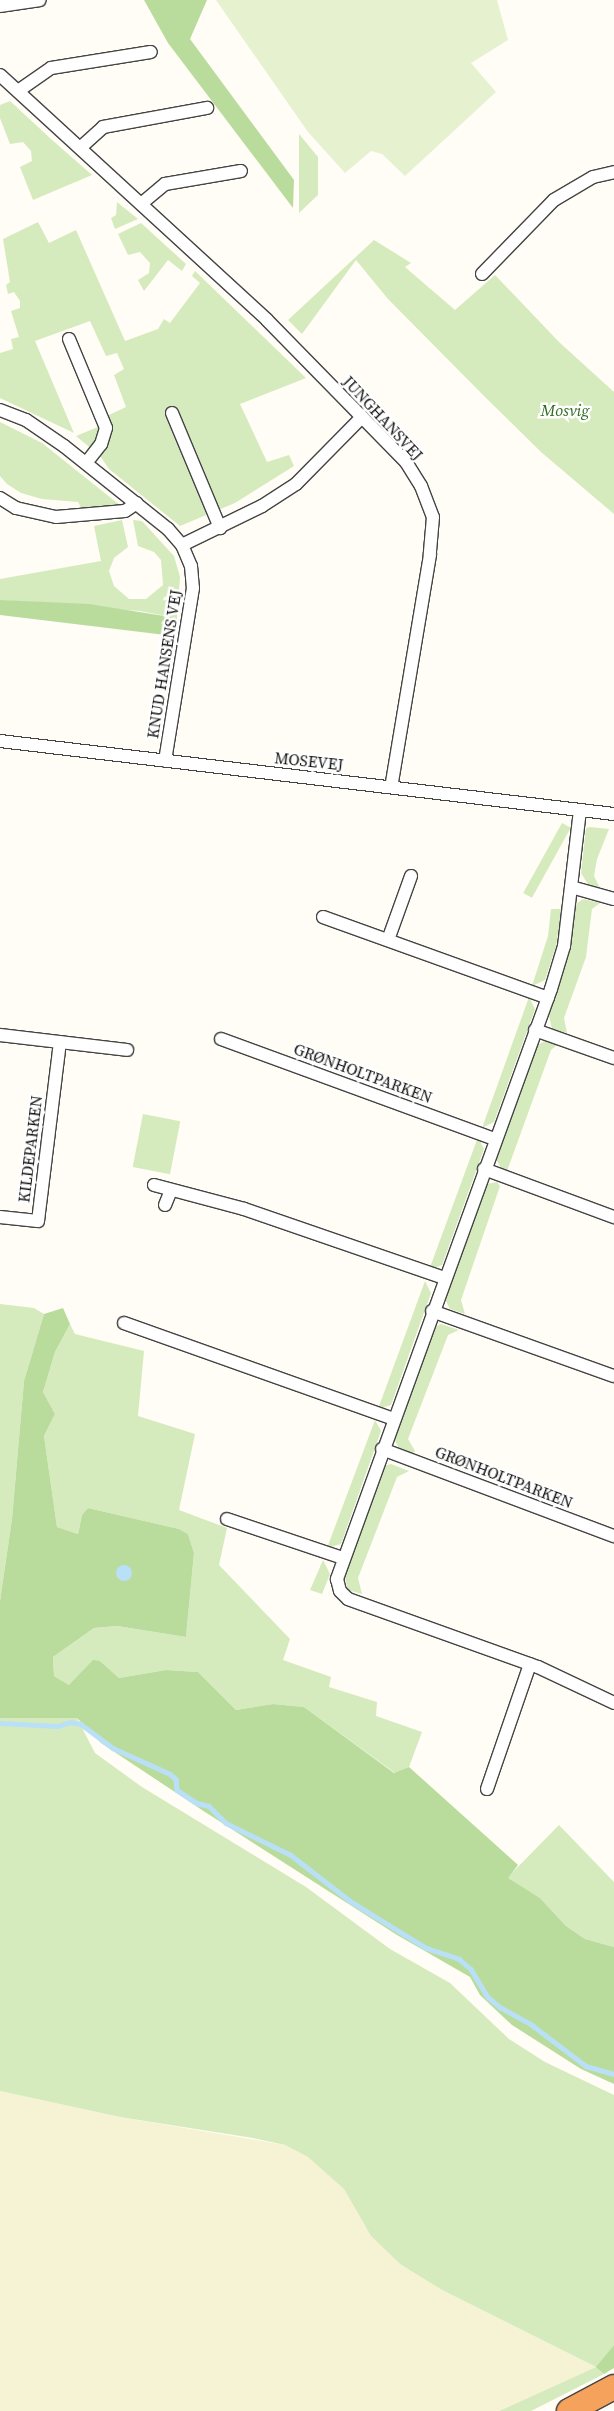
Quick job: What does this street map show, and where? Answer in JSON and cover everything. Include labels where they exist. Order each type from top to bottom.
[{"type":"highway","points":[[569,2411],[614,2387]]},
{"type":"street","points":[[0,6],[40,0]]},
{"type":"street","points":[[18,91],[51,68],[151,52]]},
{"type":"street","name":"JUNGHANSVEJ","points":[[0,75],[267,320],[406,462],[421,486],[433,517],[430,555],[390,787]]},
{"type":"street","points":[[80,148],[103,127],[207,108]]},
{"type":"street","points":[[141,204],[165,184],[241,171]]},
{"type":"street","points":[[482,274],[554,200],[593,177],[614,172]]},
{"type":"street","points":[[69,339],[106,428],[101,444],[86,463]]},
{"type":"street","name":"KNUD HANSENS VEJ","points":[[0,410],[26,420],[86,463],[137,503],[182,545],[191,566],[193,588],[165,761]]},
{"type":"street","points":[[172,413],[220,528]]},
{"type":"street","points":[[182,545],[262,506],[296,484],[362,417]]},
{"type":"street","points":[[0,498],[16,508],[56,517],[125,511],[137,503]]},
{"type":"street","name":"MOSEVEJ","points":[[0,741],[614,814]]},
{"type":"street","points":[[580,810],[564,946],[548,998],[494,1139],[337,1579],[340,1591],[348,1599],[530,1664],[614,1703]]},
{"type":"street","points":[[388,940],[412,876]]},
{"type":"street","points":[[571,887],[614,899]]},
{"type":"street","points":[[323,917],[548,998]]},
{"type":"street","points":[[536,1030],[614,1058]]},
{"type":"street","points":[[0,1034],[127,1050]]},
{"type":"street","name":"GRØNHOLTPARKEN","points":[[221,1038],[494,1139]]},
{"type":"street","name":"KILDEPARKEN","points":[[0,1217],[38,1222],[60,1042]]},
{"type":"street","points":[[484,1169],[614,1217]]},
{"type":"street","points":[[154,1186],[244,1209],[444,1278]]},
{"type":"street","points":[[165,1205],[171,1190]]},
{"type":"street","points":[[432,1311],[614,1376]]},
{"type":"street","points":[[124,1323],[393,1419]]},
{"type":"street","name":"GRØNHOLTPARKEN","points":[[382,1449],[614,1536]]},
{"type":"street","points":[[227,1519],[343,1558]]},
{"type":"street","points":[[487,1789],[530,1664]]},
{"type":"shaded area","points":[[0,2091],[120,2117],[285,2145],[308,2157],[332,2176],[344,2189],[371,2236],[400,2264],[442,2290],[596,2367],[499,2411],[0,2411]]},
{"type":"green space","points":[[144,0],[207,0],[190,39],[294,180],[293,208],[168,43]]},
{"type":"green space","points":[[216,0],[497,0],[508,40],[471,63],[496,92],[405,176],[382,154],[371,151],[345,173],[308,132]]},
{"type":"green space","points":[[10,101],[92,175],[33,200],[20,167],[32,161],[31,151],[23,142],[10,144],[0,118],[0,105]]},
{"type":"green space","points":[[299,134],[318,157],[318,195],[299,213]]},
{"type":"green space","points":[[117,202],[138,219],[115,229],[111,218],[116,215]]},
{"type":"green space","points":[[38,222],[49,243],[76,230],[125,341],[158,329],[164,319],[170,323],[200,283],[192,276],[195,271],[306,378],[240,404],[267,462],[289,455],[294,466],[235,503],[180,526],[109,469],[100,456],[76,436],[110,422],[107,416],[126,407],[114,375],[124,369],[117,353],[106,356],[90,321],[35,341],[74,433],[0,398],[0,353],[13,349],[11,339],[19,337],[11,311],[20,308],[20,301],[14,292],[8,294],[6,285],[10,282],[3,239]]},
{"type":"green space","points":[[141,223],[186,264],[182,271],[168,260],[144,291],[138,280],[149,273],[150,263],[140,252],[128,255],[118,234]]},
{"type":"green space","name":"Mosvig","points":[[374,240],[411,263],[405,267],[455,310],[495,275],[559,342],[614,392],[614,514],[541,452],[485,397],[388,299],[356,260],[302,334],[288,320]]},
{"type":"green space","points":[[0,422],[42,443],[121,506],[84,513],[78,502],[42,499],[21,493],[7,484],[0,476]]},
{"type":"green space","points":[[122,520],[128,547],[114,558],[109,571],[114,586],[129,599],[146,599],[163,585],[161,560],[154,552],[138,546],[133,520],[142,521],[174,556],[180,577],[177,618],[140,611],[0,600],[0,579],[101,561],[94,526]]},
{"type":"green space","points":[[0,600],[89,604],[177,618],[174,636],[0,615]]},
{"type":"green space","points":[[562,823],[571,828],[532,898],[523,893]]},
{"type":"green space","points":[[586,828],[609,829],[597,859],[594,876],[600,888],[589,886],[581,873]]},
{"type":"green space","points":[[583,899],[600,903],[592,909],[586,957],[564,1018],[567,1033],[552,1029],[549,1016],[571,947],[576,904]]},
{"type":"green space","points":[[551,909],[562,909],[556,946],[545,980],[532,986],[548,936]]},
{"type":"green space","points":[[529,997],[535,1009],[494,1122],[482,1128]]},
{"type":"green space","points":[[549,1039],[558,1044],[551,1050],[507,1171],[502,1170],[496,1159],[537,1045]]},
{"type":"green space","points":[[143,1114],[180,1121],[170,1174],[133,1167]]},
{"type":"green space","points":[[478,1137],[484,1149],[442,1265],[429,1270]]},
{"type":"green space","points":[[497,1182],[500,1186],[461,1300],[465,1314],[450,1309],[444,1297],[487,1184]]},
{"type":"green space","points":[[425,1281],[431,1293],[391,1405],[378,1409]]},
{"type":"green space","points":[[0,1304],[34,1308],[44,1314],[24,1381],[12,1519],[0,1601]]},
{"type":"green space","points":[[63,1308],[70,1324],[55,1352],[43,1392],[55,1414],[44,1436],[57,1527],[78,1534],[82,1515],[88,1508],[179,1529],[188,1534],[194,1553],[186,1637],[117,1626],[94,1628],[53,1657],[54,1676],[69,1685],[93,1660],[100,1661],[119,1678],[166,1670],[198,1672],[236,1710],[273,1704],[304,1707],[394,1773],[409,1767],[518,1865],[508,1878],[540,1898],[566,1926],[585,1939],[614,1947],[614,2084],[581,2069],[512,2025],[480,1995],[470,1977],[397,1935],[205,1812],[101,1743],[77,1718],[0,1718],[0,1601],[12,1519],[24,1381],[44,1314]]},
{"type":"green space","points":[[70,1324],[75,1334],[144,1351],[138,1416],[195,1434],[179,1510],[227,1528],[219,1565],[290,1639],[283,1660],[331,1677],[329,1687],[377,1702],[376,1716],[422,1732],[409,1767],[395,1773],[304,1707],[273,1704],[236,1710],[198,1672],[166,1670],[119,1678],[100,1661],[69,1685],[54,1676],[53,1657],[94,1628],[117,1626],[186,1637],[194,1553],[188,1534],[179,1529],[88,1508],[82,1515],[78,1534],[57,1527],[44,1436],[55,1414],[43,1392],[55,1352]]},
{"type":"green space","points":[[441,1324],[459,1330],[448,1335],[408,1439],[415,1451],[412,1454],[400,1450],[394,1439],[435,1327]]},
{"type":"green space","points":[[375,1420],[381,1431],[341,1544],[327,1548]]},
{"type":"green space","points":[[391,1464],[409,1471],[397,1477],[358,1578],[362,1594],[348,1590],[344,1574],[384,1466]]},
{"type":"green space","points":[[323,1560],[330,1574],[322,1594],[310,1590]]},
{"type":"green space","points":[[0,1718],[77,1718],[95,1753],[142,1787],[306,1887],[390,1949],[450,1983],[509,2039],[545,2062],[614,2095],[614,2345],[597,2367],[604,2374],[531,2411],[499,2411],[596,2367],[442,2290],[400,2264],[371,2236],[344,2189],[308,2157],[285,2145],[253,2138],[120,2117],[0,2091]]},
{"type":"green space","points":[[559,1825],[614,1882],[614,1947],[585,1939],[566,1926],[540,1898],[507,1878]]},
{"type":"green space","points":[[614,2345],[614,2368],[604,2374],[596,2367]]},
{"type":"water","points":[[124,1565],[130,1567],[132,1573],[130,1579],[124,1581],[118,1579],[116,1573],[118,1567]]},
{"type":"waterway","points":[[0,1723],[58,1726],[70,1722],[81,1724],[113,1748],[170,1774],[176,1779],[177,1790],[197,1803],[209,1806],[226,1823],[291,1855],[350,1901],[426,1948],[459,1959],[471,1969],[488,1997],[500,2007],[532,2025],[586,2066],[614,2074]]}]
